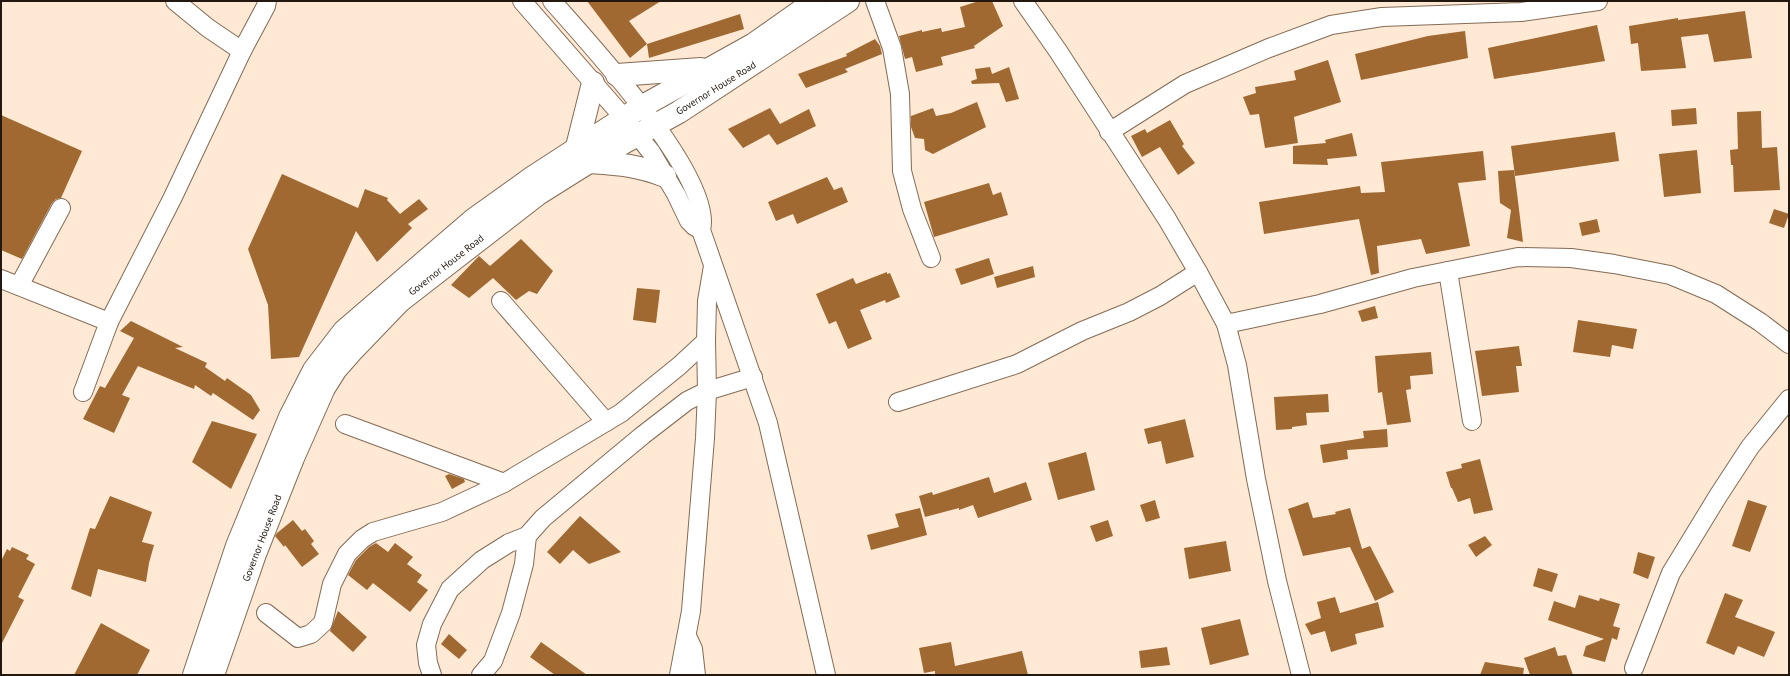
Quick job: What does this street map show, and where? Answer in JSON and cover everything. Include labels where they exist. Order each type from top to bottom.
[{"type":"main road","name":"Governor House Road","points":[[213,675],[255,554],[293,458],[324,388],[336,369],[400,301],[538,194],[632,112],[754,44],[815,1]]},
{"type":"main road","name":"Governor House Road","points":[[194,675],[237,546],[290,417],[314,370],[344,331],[473,220],[583,155],[646,130],[679,112],[848,1]]},
{"type":"main road","points":[[617,75],[708,69]]},
{"type":"main road","points":[[593,83],[583,155],[646,168],[665,176]]},
{"type":"street","points":[[175,1],[208,28],[242,51]]},
{"type":"street","points":[[83,392],[110,322],[172,199],[242,51],[266,6],[267,1]]},
{"type":"street","points":[[522,1],[593,83],[632,112],[646,130],[674,150],[688,177],[703,216],[701,230],[768,422],[826,675]]},
{"type":"street","points":[[552,1],[617,75],[632,112]]},
{"type":"street","points":[[875,1],[892,48],[900,94],[902,171],[912,209],[931,258]]},
{"type":"street","points":[[1023,1],[1058,51],[1109,132],[1167,219],[1226,324],[1237,365],[1256,479],[1276,581],[1301,675]]},
{"type":"street","points":[[1109,132],[1185,84],[1268,48],[1331,25],[1382,16],[1521,12],[1598,1]]},
{"type":"street","points":[[646,130],[651,152],[689,221],[701,230]]},
{"type":"street","points":[[19,286],[61,208]]},
{"type":"street","points":[[1226,324],[1320,304],[1413,278],[1518,257],[1571,258],[1614,264],[1670,275],[1716,294],[1760,322],[1789,344]]},
{"type":"street","points":[[679,675],[687,636],[705,446],[707,391],[707,302],[713,263]]},
{"type":"street","points":[[1448,271],[1472,421]]},
{"type":"street","points":[[898,402],[1017,364],[1082,331],[1129,312],[1160,296],[1198,272]]},
{"type":"street","points":[[1,279],[110,322]]},
{"type":"street","points":[[501,301],[606,422]]},
{"type":"street","points":[[266,612],[298,638],[311,634],[323,623],[332,584],[346,554],[362,539],[373,532],[442,512],[504,483],[621,413],[679,366],[706,341]]},
{"type":"street","points":[[432,675],[428,663],[426,645],[432,624],[450,589],[482,560],[509,543],[527,536],[543,518],[688,401],[707,391],[752,377]]},
{"type":"street","points":[[1634,668],[1671,573],[1750,447],[1789,399]]},
{"type":"street","points":[[345,424],[504,483]]},
{"type":"street","points":[[481,675],[493,661],[510,613],[524,564],[527,536]]},
{"type":"street","points":[[687,636],[694,650],[696,675]]},
{"type":"building","points":[[587,1],[661,1],[629,21],[647,44],[630,58]]},
{"type":"building","points":[[979,1],[992,1],[1003,26],[974,46],[975,48],[941,57],[943,65],[916,72],[912,57],[905,59],[899,36],[922,30],[922,32],[941,28],[942,32],[965,27],[960,7]]},
{"type":"building","points":[[1745,11],[1752,58],[1714,62],[1708,34],[1681,37],[1686,68],[1641,71],[1638,43],[1631,44],[1629,26],[1678,18],[1678,20]]},
{"type":"building","points":[[740,14],[744,29],[649,58],[647,44]]},
{"type":"building","points":[[1597,25],[1605,61],[1494,79],[1488,48]]},
{"type":"building","points":[[1465,31],[1468,58],[1361,80],[1355,54],[1428,36]]},
{"type":"building","points":[[875,39],[880,46],[882,54],[845,69],[848,72],[806,88],[798,74],[847,56],[846,54]]},
{"type":"building","points":[[1328,60],[1341,102],[1294,117],[1298,143],[1265,148],[1259,114],[1250,115],[1243,97],[1256,93],[1255,87],[1296,80],[1294,71]]},
{"type":"building","points":[[990,67],[992,74],[1009,67],[1019,99],[1006,102],[999,83],[972,84],[971,81],[977,79],[975,69]]},
{"type":"building","points":[[977,102],[986,127],[933,154],[925,150],[924,139],[915,138],[911,127],[911,116],[933,108],[936,116],[951,113]]},
{"type":"building","points":[[770,108],[780,124],[809,109],[816,126],[777,145],[769,134],[743,148],[728,129]]},
{"type":"building","points":[[1696,108],[1697,124],[1672,126],[1671,110]]},
{"type":"building","points":[[1761,111],[1762,148],[1777,147],[1780,190],[1734,192],[1733,165],[1731,165],[1730,150],[1738,149],[1737,112]]},
{"type":"building","points":[[1,115],[82,151],[61,198],[56,199],[52,203],[22,259],[1,250]]},
{"type":"building","points":[[1170,120],[1184,144],[1182,146],[1195,163],[1178,175],[1160,147],[1142,157],[1131,136],[1145,129],[1147,133]]},
{"type":"building","points":[[1615,132],[1619,161],[1515,176],[1511,146]]},
{"type":"building","points":[[1352,133],[1357,156],[1327,159],[1328,165],[1293,164],[1293,146],[1326,143],[1325,140]]},
{"type":"building","points":[[1697,150],[1701,193],[1664,197],[1659,154]]},
{"type":"building","points":[[1483,151],[1486,180],[1458,183],[1470,246],[1426,254],[1421,239],[1377,246],[1379,273],[1371,275],[1359,219],[1264,234],[1259,202],[1360,186],[1361,193],[1385,192],[1381,162]]},
{"type":"building","points":[[1514,170],[1523,242],[1507,238],[1511,210],[1500,203],[1498,171]]},
{"type":"building","points":[[282,174],[358,208],[365,189],[388,198],[387,200],[400,214],[419,199],[428,209],[408,224],[412,228],[377,262],[356,231],[299,357],[271,359],[268,305],[248,249]]},
{"type":"building","points":[[827,177],[834,190],[842,187],[848,202],[797,224],[793,214],[776,221],[768,202]]},
{"type":"building","points":[[989,183],[993,195],[1001,192],[1008,215],[934,237],[924,202]]},
{"type":"building","points":[[1774,209],[1789,214],[1784,228],[1769,223]]},
{"type":"building","points":[[1597,219],[1600,232],[1582,236],[1579,223]]},
{"type":"building","points":[[521,239],[553,271],[537,294],[529,291],[516,300],[493,278],[469,298],[451,285],[479,256],[490,266]]},
{"type":"building","points":[[989,258],[994,274],[961,285],[955,269]]},
{"type":"building","points":[[1033,266],[1035,277],[997,288],[994,277]]},
{"type":"building","points":[[887,272],[887,274],[890,273],[900,297],[886,303],[885,300],[860,310],[872,339],[848,349],[836,321],[829,324],[816,294],[853,278],[856,284]]},
{"type":"building","points":[[637,288],[660,290],[656,323],[633,320]]},
{"type":"building","points":[[1375,306],[1378,318],[1362,322],[1358,311]]},
{"type":"building","points":[[1578,320],[1637,329],[1633,349],[1612,345],[1610,357],[1573,352]]},
{"type":"building","points":[[131,321],[183,347],[175,348],[207,363],[205,367],[225,381],[227,378],[251,395],[260,410],[253,420],[213,393],[211,396],[195,385],[194,389],[138,366],[122,395],[130,398],[114,433],[83,419],[100,386],[105,388],[134,338],[120,331]]},
{"type":"building","points":[[1519,346],[1522,366],[1516,366],[1519,392],[1482,396],[1475,351]]},
{"type":"building","points":[[1431,352],[1433,374],[1410,376],[1411,389],[1406,390],[1411,422],[1387,425],[1382,392],[1378,393],[1375,356]]},
{"type":"building","points":[[1328,394],[1329,412],[1306,413],[1307,425],[1292,427],[1292,429],[1276,430],[1274,397]]},
{"type":"building","points":[[1185,419],[1194,457],[1166,464],[1161,441],[1148,444],[1144,429]]},
{"type":"building","points":[[212,421],[257,434],[231,489],[192,462]]},
{"type":"building","points":[[1387,429],[1388,447],[1347,450],[1348,459],[1323,463],[1320,445],[1364,438],[1363,431]]},
{"type":"building","points":[[1086,452],[1095,490],[1058,500],[1048,463]]},
{"type":"building","points":[[1480,459],[1493,510],[1474,514],[1470,498],[1458,502],[1451,488],[1446,472],[1462,468],[1461,464]]},
{"type":"building","points":[[449,474],[464,479],[465,482],[452,489],[445,476]]},
{"type":"building","points":[[989,477],[994,493],[1026,482],[1032,500],[978,518],[973,505],[959,510],[959,508],[925,517],[919,496],[932,492],[933,495]]},
{"type":"building","points":[[110,496],[152,512],[142,542],[154,545],[146,582],[98,569],[91,597],[71,589],[90,528],[95,529]]},
{"type":"building","points":[[1155,500],[1160,518],[1146,522],[1140,505]]},
{"type":"building","points":[[1748,500],[1767,506],[1750,552],[1732,546]]},
{"type":"building","points":[[1308,502],[1313,518],[1336,514],[1335,512],[1350,508],[1362,549],[1370,546],[1394,592],[1375,601],[1350,547],[1303,556],[1288,509]]},
{"type":"building","points":[[920,508],[927,535],[871,550],[867,535],[899,527],[895,514]]},
{"type":"building","points":[[580,516],[621,552],[589,564],[573,550],[560,564],[547,552]]},
{"type":"building","points":[[293,520],[302,531],[305,529],[314,541],[311,544],[319,554],[302,567],[285,545],[284,547],[275,536]]},
{"type":"building","points":[[1108,520],[1113,536],[1096,542],[1090,526]]},
{"type":"building","points":[[1485,536],[1492,545],[1476,557],[1468,545]]},
{"type":"building","points":[[1226,541],[1231,571],[1189,579],[1184,548]]},
{"type":"building","points":[[376,543],[388,552],[395,543],[413,557],[407,564],[422,575],[417,582],[428,590],[410,612],[373,583],[367,590],[348,575],[356,560],[369,547]]},
{"type":"building","points":[[12,547],[29,555],[26,559],[35,564],[18,597],[24,600],[1,645],[1,561],[7,549],[10,551]]},
{"type":"building","points":[[1638,552],[1655,557],[1648,579],[1633,573]]},
{"type":"building","points":[[1538,568],[1558,574],[1552,592],[1533,586]]},
{"type":"building","points":[[1725,593],[1743,600],[1735,617],[1775,632],[1764,657],[1738,646],[1734,655],[1706,643]]},
{"type":"building","points":[[1579,595],[1599,601],[1600,598],[1620,604],[1613,626],[1620,628],[1617,640],[1612,638],[1605,662],[1583,656],[1586,646],[1604,639],[1548,620],[1554,601],[1575,608]]},
{"type":"building","points":[[1335,597],[1340,613],[1378,602],[1384,627],[1355,634],[1357,644],[1331,652],[1325,631],[1311,635],[1305,624],[1321,618],[1317,602]]},
{"type":"building","points":[[338,611],[367,637],[353,652],[330,631]]},
{"type":"building","points":[[1240,619],[1249,655],[1210,665],[1201,628]]},
{"type":"building","points":[[101,623],[150,650],[137,675],[74,675]]},
{"type":"building","points":[[449,634],[467,650],[459,659],[441,644]]},
{"type":"building","points":[[541,642],[587,675],[555,675],[530,657]]},
{"type":"building","points":[[951,642],[955,666],[1022,651],[1028,675],[935,675],[935,671],[924,673],[919,648]]},
{"type":"building","points":[[1167,647],[1170,665],[1141,668],[1139,651]]},
{"type":"building","points":[[1555,647],[1558,656],[1566,655],[1573,675],[1530,675],[1524,658]]},
{"type":"building","points":[[1485,662],[1524,668],[1523,675],[1480,675]]}]
